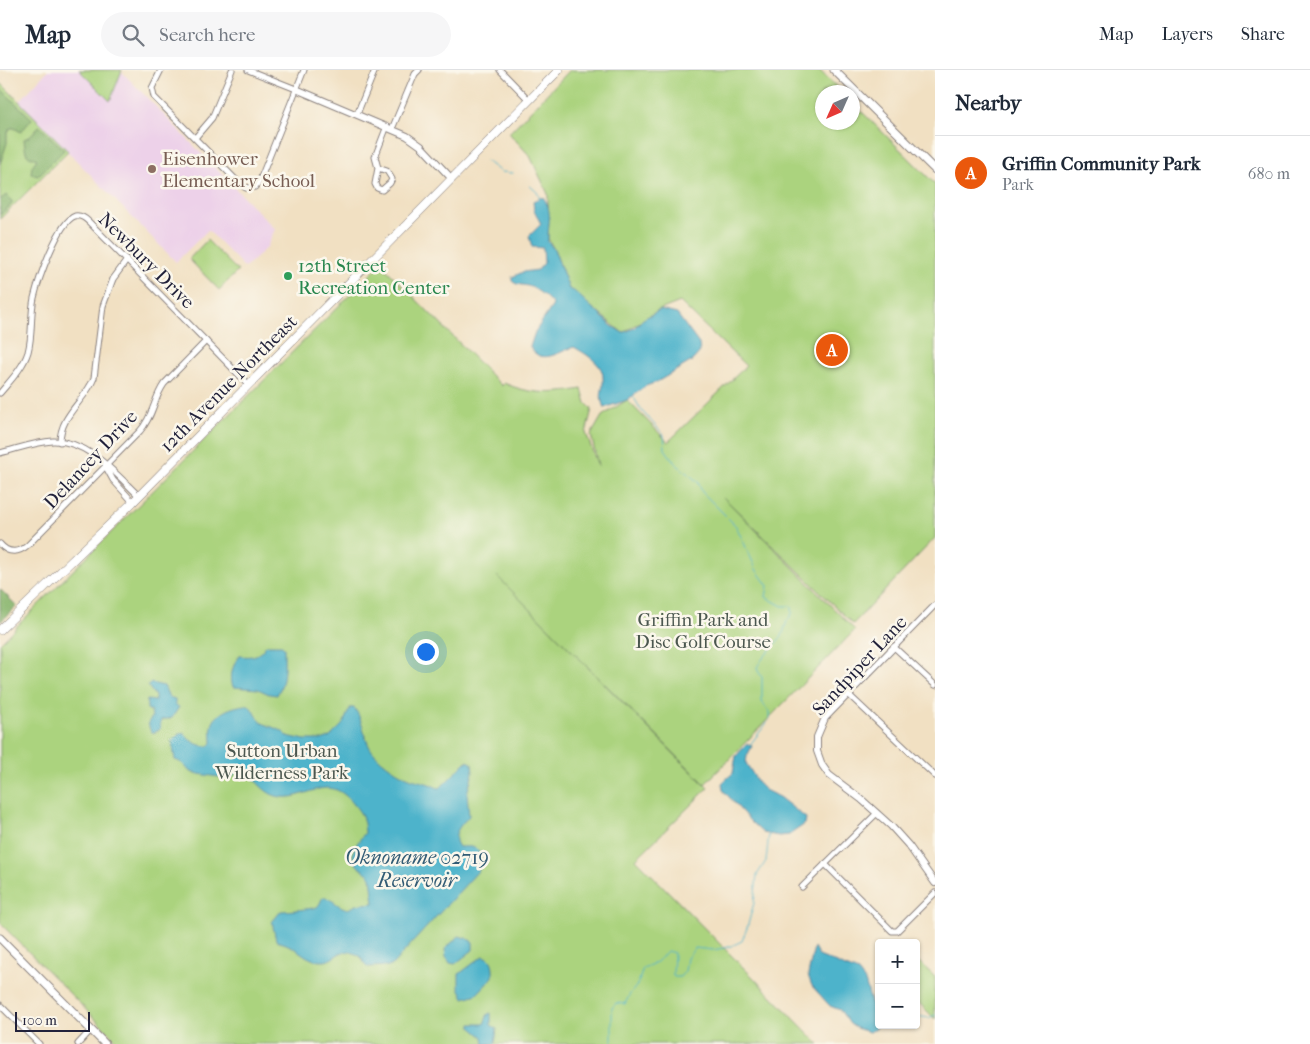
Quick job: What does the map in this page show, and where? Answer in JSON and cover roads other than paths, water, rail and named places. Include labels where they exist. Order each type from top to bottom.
[{"type":"main road","name":"12th Avenue Northeast","points":[[0,630],[139,496],[559,70]]},
{"type":"main road","points":[[834,70],[935,170]]},
{"type":"main road","points":[[0,938],[104,1044]]},
{"type":"street","points":[[161,70],[153,85],[152,93],[246,188],[253,188],[260,180],[304,70]]},
{"type":"street","points":[[195,138],[212,118],[232,70]]},
{"type":"street","points":[[248,70],[407,136],[421,146],[452,178]]},
{"type":"street","points":[[357,114],[376,70]]},
{"type":"street","points":[[378,168],[375,161],[376,154],[415,74],[419,70]]},
{"type":"street","points":[[500,70],[529,100]]},
{"type":"street","name":"Newbury Drive","points":[[0,393],[26,358],[30,343],[35,293],[53,245],[65,224],[75,216],[84,217],[249,385]]},
{"type":"street","points":[[60,442],[61,431],[65,421],[94,378],[98,354],[100,319],[111,284],[127,260]]},
{"type":"street","name":"Delancey Drive","points":[[0,544],[11,552],[23,549],[149,421],[164,384],[206,340]]},
{"type":"street","points":[[98,342],[106,343]]},
{"type":"street","points":[[0,453],[45,442],[60,442],[84,448],[139,496]]},
{"type":"street","points":[[106,466],[113,480],[133,502]]},
{"type":"street","name":"Sandpiper Lane","points":[[935,605],[829,713],[817,737],[819,758],[829,775],[877,813],[909,846],[935,882]]},
{"type":"street","points":[[894,647],[935,685]]},
{"type":"street","points":[[848,694],[935,776]]},
{"type":"street","points":[[802,887],[877,813]]},
{"type":"street","points":[[825,864],[892,931],[897,931],[935,893]]},
{"type":"street","points":[[1,1007],[39,1044]]},
{"type":"street","points":[[78,1044],[91,1030]]},
{"type":"water","points":[[543,197],[549,214],[548,242],[554,249],[569,289],[574,291],[612,326],[623,333],[634,328],[643,319],[660,310],[677,314],[699,344],[700,352],[692,361],[657,382],[646,386],[627,400],[604,408],[601,399],[602,372],[592,359],[574,347],[545,357],[534,353],[530,347],[535,332],[553,305],[546,297],[534,289],[514,283],[512,277],[523,272],[538,270],[544,263],[543,248],[532,247],[529,236],[541,224],[534,210],[533,201]]},
{"type":"water","points":[[266,645],[282,645],[284,648],[283,678],[277,695],[258,689],[233,687],[232,671],[239,656],[255,655],[261,652]]},
{"type":"water","points":[[151,683],[164,686],[169,697],[175,699],[175,705],[179,707],[172,718],[161,720],[160,729],[154,733],[151,732],[148,724],[152,718],[151,711],[147,709],[147,700],[155,701],[155,696],[148,686]]},
{"type":"water","name":"Oknoname 02719 Reservoir","points":[[249,705],[262,723],[282,731],[287,736],[305,740],[321,740],[330,737],[343,724],[350,708],[354,708],[370,748],[377,756],[402,775],[438,788],[467,761],[472,763],[473,773],[467,793],[469,816],[458,830],[456,838],[459,847],[478,850],[480,853],[479,870],[391,966],[367,967],[360,956],[348,952],[343,952],[328,960],[318,961],[276,940],[272,922],[281,911],[317,907],[323,897],[339,906],[347,908],[359,904],[374,903],[371,877],[358,866],[353,857],[354,849],[365,833],[362,816],[352,802],[342,793],[324,788],[296,796],[276,796],[263,788],[243,770],[239,770],[231,778],[210,776],[191,772],[183,764],[175,760],[172,741],[178,735],[183,732],[194,743],[209,746],[212,743],[212,726],[217,717],[231,708]]},
{"type":"water","points":[[747,744],[752,746],[746,763],[759,784],[806,818],[805,824],[789,835],[779,836],[763,833],[723,790],[722,783],[733,773],[736,756]]},
{"type":"water","points":[[459,936],[473,942],[473,950],[455,964],[450,963],[446,957],[445,949]]},
{"type":"water","points":[[814,947],[819,956],[858,972],[865,981],[875,1016],[876,1029],[869,1032],[850,1024],[840,1010],[830,1006],[812,986],[808,975]]},
{"type":"water","points":[[483,956],[491,961],[493,977],[477,994],[464,998],[459,987],[459,974]]},
{"type":"water","points":[[491,1013],[491,1025],[497,1029],[495,1044],[484,1044],[483,1037],[471,1027],[471,1024],[484,1024],[488,1014]]},
{"type":"waterway","points":[[486,161],[501,172],[513,173]]},
{"type":"waterway","points":[[530,186],[537,192],[540,199]]},
{"type":"waterway","points":[[632,394],[641,410],[664,435],[665,449],[675,463],[698,482],[702,492],[736,526],[757,571],[768,586],[766,597],[782,606],[792,607],[792,614],[787,621],[782,636],[757,667],[762,677],[762,702],[769,712],[769,720],[749,746]]},
{"type":"waterway","points":[[612,1044],[612,1008],[616,1003],[625,1004],[638,984],[643,968],[657,962],[667,951],[674,953],[673,975],[674,977],[680,977],[685,971],[687,958],[695,948],[713,950],[729,947],[742,941],[754,903],[757,875],[766,861],[769,833]]},
{"type":"waterway","points":[[920,1017],[929,1018],[935,1015]]},
{"type":"place","name":"Eisenhower Elementary School","points":[[152,169]]},
{"type":"place","name":"12th Street Recreation Center","points":[[288,276]]},
{"type":"place","name":"Griffin Community Park","points":[[832,350]]},
{"type":"park label","name":"Griffin Park and Disc Golf Course","points":[[703,630]]},
{"type":"park label","name":"Sutton Urban Wilderness Park","points":[[282,761]]}]
